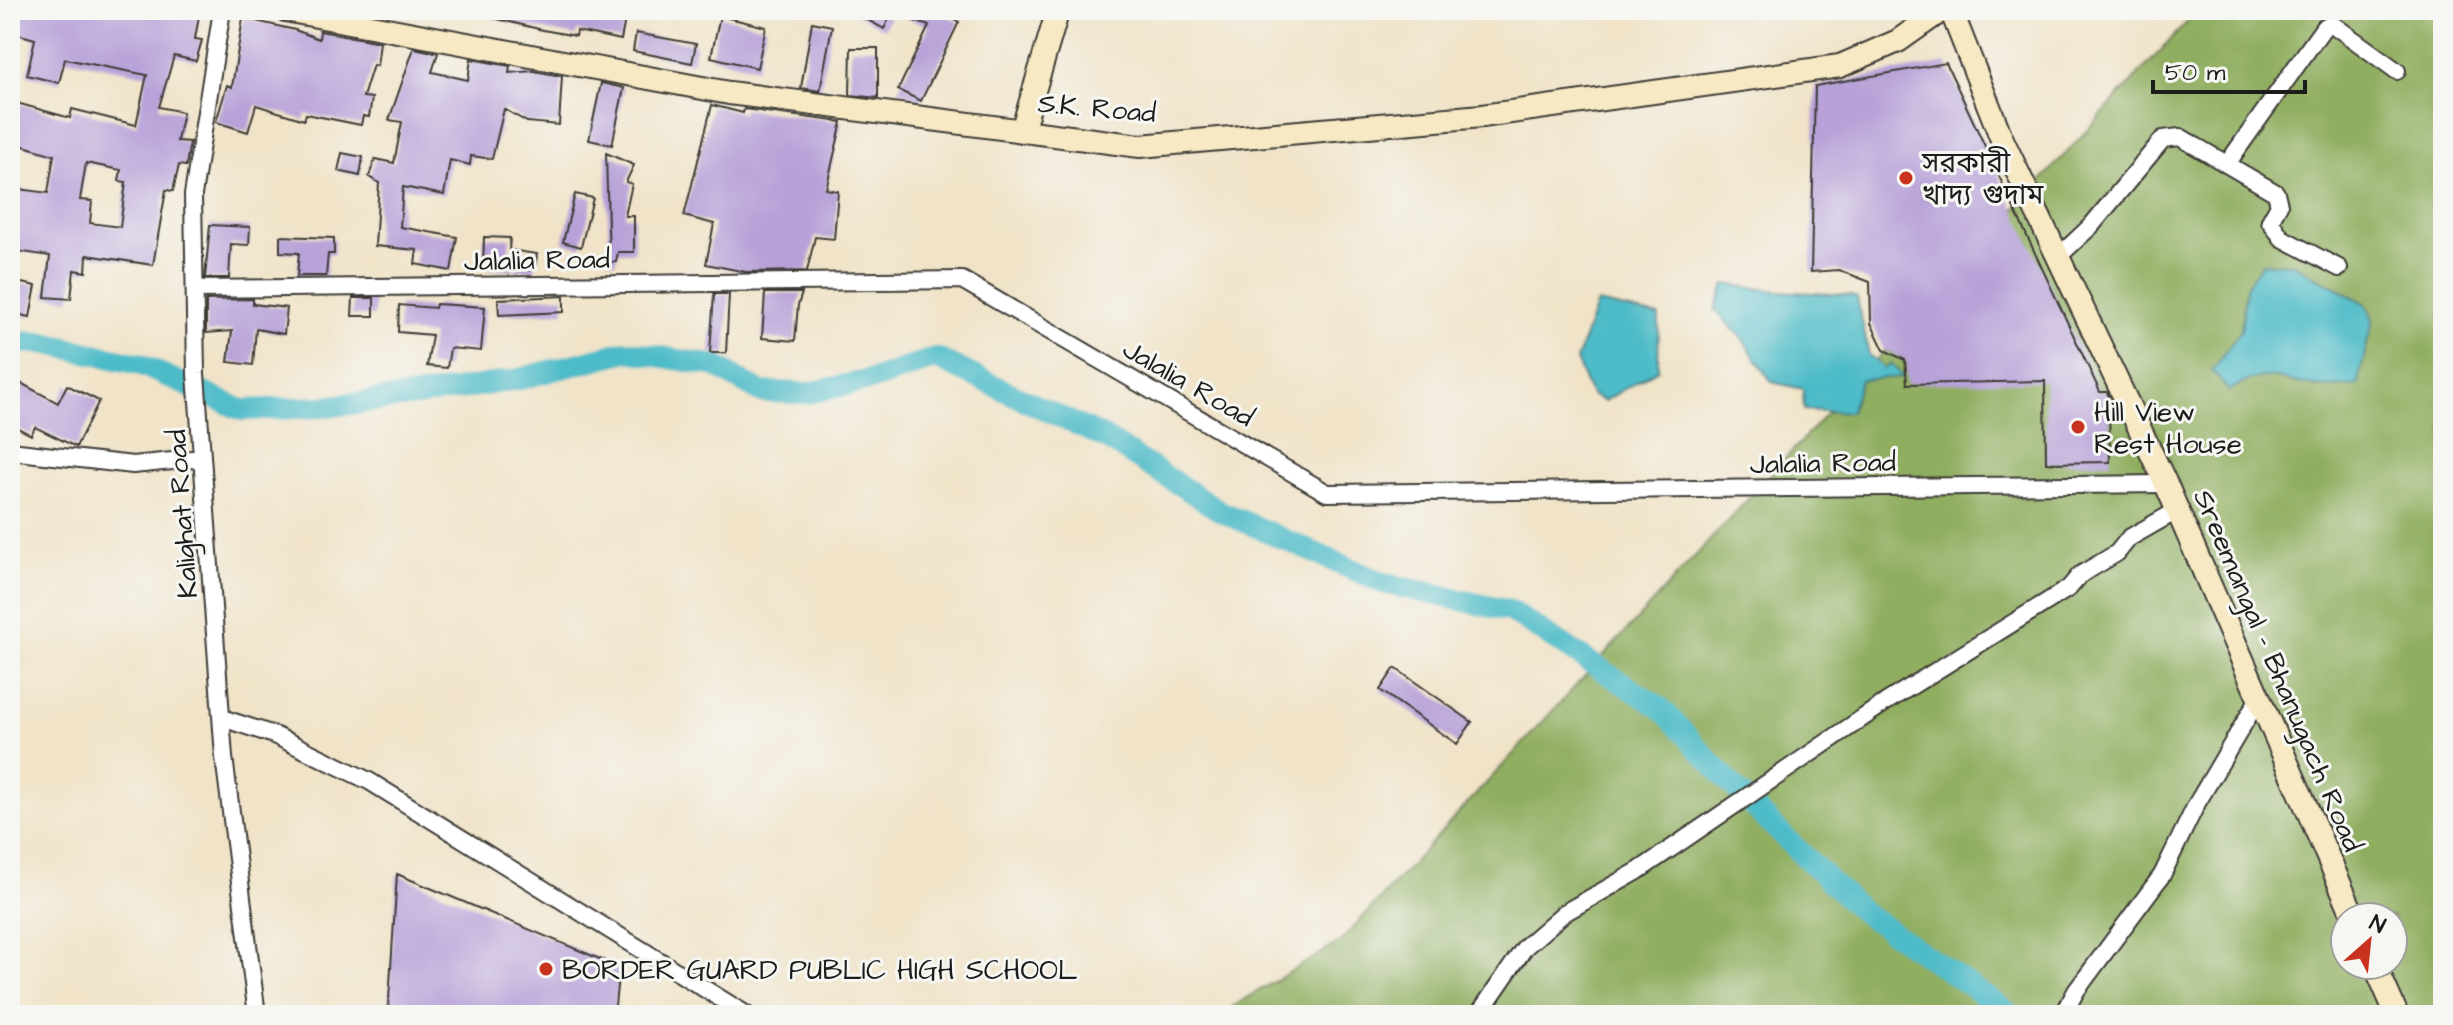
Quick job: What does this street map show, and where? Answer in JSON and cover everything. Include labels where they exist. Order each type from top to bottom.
[{"type":"main road","name":"S.K. Road","points":[[285,10],[729,93],[1140,146],[1482,116],[1840,66],[1898,41],[1942,10]]},
{"type":"main road","points":[[1022,131],[1058,10]]},
{"type":"main road","name":"Sreemangal - Bhanugach Road","points":[[1951,10],[2001,137],[2178,510],[2347,901]]},
{"type":"main road","points":[[2382,981],[2397,1015]]},
{"type":"street","name":"Kalighat Road","points":[[222,10],[193,195],[196,374],[222,718],[257,1015]]},
{"type":"street","points":[[2227,164],[2324,27],[2332,24],[2397,71]]},
{"type":"street","points":[[2057,258],[2091,226],[2163,139],[2180,137],[2276,193],[2279,205],[2270,221],[2282,238],[2339,268]]},
{"type":"street","name":"Jalalia Road","points":[[195,289],[962,280],[1327,493],[2166,484]]},
{"type":"street","points":[[10,451],[133,465],[202,458]]},
{"type":"street","points":[[1478,1015],[1525,947],[1564,913],[1638,871],[1886,702],[2008,623],[2069,588],[2080,575],[2117,553],[2129,538],[2178,510]]},
{"type":"street","points":[[2067,1008],[2162,875],[2197,803],[2259,698]]},
{"type":"street","points":[[222,718],[274,735],[369,781],[747,1015]]},
{"type":"green space","points":[[2198,10],[2443,10],[2443,1015],[1219,1015],[1341,941]]},
{"type":"water","points":[[2262,263],[2293,264],[2366,304],[2373,319],[2357,386],[2318,387],[2262,377],[2229,391],[2212,371],[2241,330],[2246,287]]},
{"type":"water","points":[[1725,284],[1857,298],[1869,355],[1885,369],[1891,363],[1903,377],[1861,380],[1850,412],[1804,410],[1803,389],[1772,382],[1742,338],[1715,310]]},
{"type":"water","points":[[1597,303],[1659,316],[1658,369],[1604,401],[1591,395],[1576,360]]},
{"type":"building","points":[[10,10],[34,14],[35,10],[200,10],[195,39],[202,40],[196,61],[174,56],[159,107],[183,112],[177,141],[190,142],[186,166],[179,165],[173,191],[166,190],[153,265],[87,255],[86,272],[74,270],[71,299],[45,297],[50,256],[10,250],[11,188],[48,193],[54,155],[10,142],[10,101],[70,118],[72,109],[136,125],[147,75],[65,59],[59,83],[27,75],[35,39],[10,32]],"holes":[[[86,163],[121,170],[119,181],[126,182],[120,227],[90,223],[92,201],[80,200]]]},
{"type":"building","points":[[486,10],[583,10],[625,19],[621,40],[577,31],[576,36],[543,30],[485,16]]},
{"type":"building","points":[[849,10],[936,10],[959,22],[921,101],[898,90],[929,26],[892,13],[884,29]]},
{"type":"building","points":[[720,16],[766,27],[757,68],[711,57]]},
{"type":"building","points":[[243,18],[319,39],[320,31],[380,42],[377,66],[373,65],[363,97],[372,98],[369,117],[363,116],[361,125],[306,114],[304,120],[256,105],[248,132],[216,122],[227,85],[232,87]]},
{"type":"building","points":[[812,22],[832,26],[820,91],[801,88]]},
{"type":"building","points":[[636,33],[696,44],[692,63],[633,51]]},
{"type":"building","points":[[414,48],[438,53],[432,72],[468,80],[471,59],[510,66],[509,73],[534,71],[562,76],[559,125],[527,122],[504,109],[492,159],[471,156],[470,165],[450,160],[444,195],[403,187],[400,227],[457,237],[451,271],[415,264],[417,250],[375,246],[379,183],[369,177],[375,159],[394,163],[402,122],[389,120]]},
{"type":"building","points":[[851,48],[878,48],[878,98],[850,95]]},
{"type":"building","name":"সরকারী খাদ্য গুদাম","points":[[1946,63],[2100,392],[2107,392],[2110,462],[2046,463],[2045,381],[1907,384],[1905,360],[1884,350],[1871,323],[1870,282],[1839,270],[1811,272],[1815,86]]},
{"type":"building","points":[[601,83],[624,88],[612,145],[589,140]]},
{"type":"building","points":[[712,105],[743,113],[744,109],[842,122],[826,189],[838,191],[834,239],[815,237],[807,271],[746,272],[706,264],[714,224],[684,216]]},
{"type":"building","points":[[342,153],[363,157],[360,176],[338,171]]},
{"type":"building","points":[[606,153],[634,165],[626,182],[632,184],[625,216],[634,216],[634,252],[618,252],[616,262],[609,262]]},
{"type":"building","points":[[575,194],[593,198],[581,247],[563,242]]},
{"type":"building","points":[[210,225],[250,227],[249,245],[231,244],[229,278],[205,278]]},
{"type":"building","points":[[280,236],[334,238],[334,254],[328,254],[326,276],[297,276],[299,253],[280,252]]},
{"type":"building","points":[[484,237],[510,238],[509,250],[537,254],[535,270],[483,269]]},
{"type":"building","points":[[17,282],[36,286],[30,317],[11,313]]},
{"type":"building","points":[[765,293],[802,293],[795,341],[762,338]]},
{"type":"building","points":[[714,294],[729,294],[726,353],[710,353]]},
{"type":"building","points":[[564,296],[564,312],[499,315],[498,299]]},
{"type":"building","points":[[353,298],[374,298],[374,316],[352,316]]},
{"type":"building","points":[[253,299],[253,304],[287,308],[284,334],[256,329],[253,365],[228,362],[232,331],[206,333],[206,300]]},
{"type":"building","points":[[436,304],[485,307],[481,351],[450,348],[447,368],[427,366],[432,335],[398,332],[399,305],[435,308]]},
{"type":"building","points":[[15,380],[58,403],[67,385],[99,401],[76,447],[35,427],[31,435],[10,424],[10,389]]},
{"type":"building","points":[[1395,668],[1472,722],[1457,744],[1380,690]]},
{"type":"building","points":[[397,874],[619,967],[614,1015],[388,1015]]},
{"type":"waterway","points":[[10,342],[44,343],[139,364],[242,410],[323,407],[424,395],[515,380],[627,351],[716,366],[760,392],[808,393],[875,379],[936,358],[1105,438],[1222,512],[1383,583],[1510,611],[1661,708],[1744,798],[1860,910],[2012,1015]]},
{"type":"place","name":"সরকারী খাদ্য গুদাম","points":[[1906,178]]},
{"type":"place","name":"Hill View Rest House","points":[[2078,427]]},
{"type":"place","name":"BORDER GUARD PUBLIC HIGH SCHOOL","points":[[546,969]]}]
